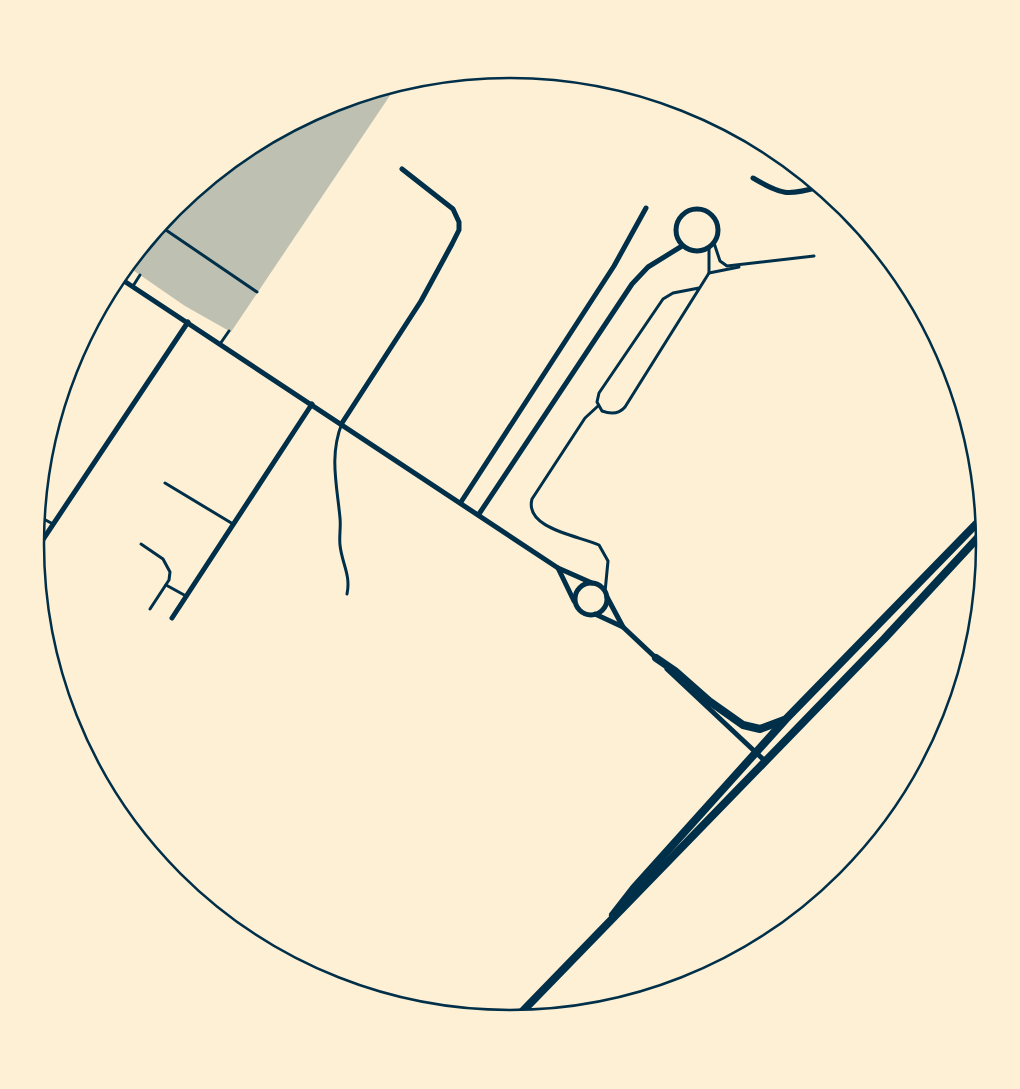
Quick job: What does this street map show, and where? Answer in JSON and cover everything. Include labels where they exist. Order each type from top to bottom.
[{"type":"main road","points":[[611,919],[620,904],[634,888],[757,754],[786,719],[975,525]]},
{"type":"main road","points":[[524,1011],[584,946],[625,908],[884,639],[976,540]]},
{"type":"main road","points":[[656,658],[675,671],[709,701],[743,725],[760,729],[786,719]]},
{"type":"street","points":[[342,423],[421,301],[459,230],[458,217],[453,208],[402,169]]},
{"type":"street","points":[[753,178],[785,193],[794,194],[811,189]]},
{"type":"street","points":[[461,502],[614,266],[646,208]]},
{"type":"street","points":[[695,209],[708,212],[717,223],[717,237],[714,243],[709,248],[695,251],[682,246],[678,240],[676,226],[682,215],[695,209]]},
{"type":"street","points":[[479,514],[632,284],[648,267],[682,246]]},
{"type":"street","points":[[125,281],[558,568],[602,587],[623,627]]},
{"type":"street","points":[[44,537],[188,322]]},
{"type":"street","points":[[172,618],[312,404]]},
{"type":"street","points":[[558,568],[579,611],[590,615],[595,614],[604,608],[606,594]]},
{"type":"street","points":[[574,601],[577,590],[586,583],[592,583]]},
{"type":"street","points":[[595,614],[623,627],[765,761]]},
{"type":"lane","points":[[166,230],[257,292]]},
{"type":"lane","points":[[714,243],[721,263],[727,266],[742,266]]},
{"type":"lane","points":[[699,288],[672,293],[663,299],[599,392],[598,405],[602,411],[609,414],[622,410],[694,301],[699,288],[709,273],[709,248]]},
{"type":"lane","points":[[709,273],[742,266],[814,256]]},
{"type":"lane","points":[[133,286],[140,275]]},
{"type":"lane","points":[[220,344],[228,331]]},
{"type":"lane","points":[[598,405],[585,418],[532,499],[530,506],[535,516],[542,522],[565,534],[599,545],[608,561],[606,594]]},
{"type":"lane","points":[[342,423],[334,445],[334,472],[340,520],[340,547],[349,576],[347,594]]},
{"type":"lane","points":[[165,483],[233,524]]},
{"type":"lane","points":[[45,520],[53,524]]},
{"type":"lane","points":[[141,544],[168,565],[170,572],[166,584],[150,609]]},
{"type":"lane","points":[[166,584],[186,596]]},
{"type":"building","points":[[391,93],[231,332],[185,306],[133,270],[159,237],[180,215],[226,175],[277,141],[304,126],[332,114]]}]
